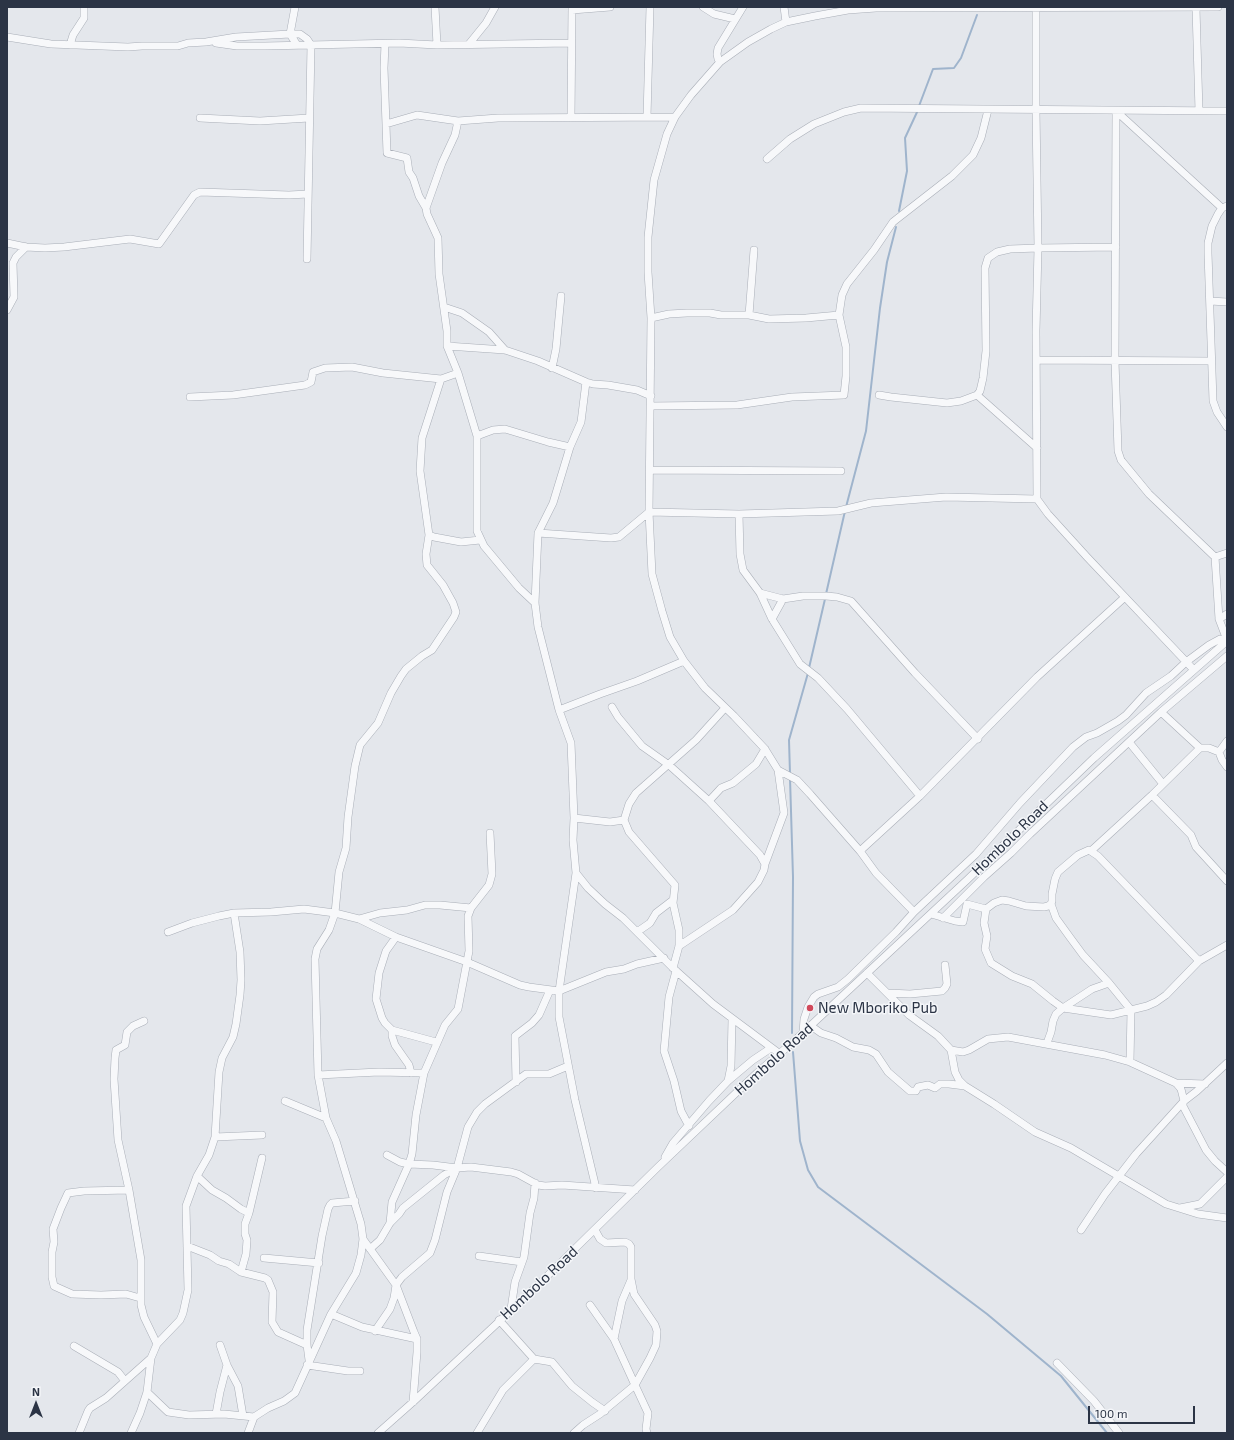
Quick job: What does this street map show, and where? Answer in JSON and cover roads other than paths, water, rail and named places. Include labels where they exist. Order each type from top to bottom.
[{"type":"street","points":[[70,44],[73,35],[84,18],[84,7]]},
{"type":"street","points":[[295,7],[290,34],[297,45]]},
{"type":"street","points":[[435,7],[437,45]]},
{"type":"street","points":[[469,44],[496,7]]},
{"type":"street","points":[[571,118],[572,8],[610,7]]},
{"type":"street","points":[[703,7],[714,14],[735,19]]},
{"type":"street","points":[[720,62],[717,54],[718,48],[743,7]]},
{"type":"street","points":[[784,7],[786,22]]},
{"type":"street","points":[[679,946],[734,910],[758,882],[764,870],[784,813],[778,770],[765,749],[705,688],[684,661],[670,637],[654,581],[651,561],[649,512],[651,318],[648,253],[654,180],[667,134],[676,117],[690,95],[720,62],[748,42],[786,22],[848,10],[1036,7],[1218,7]]},
{"type":"street","points":[[1036,7],[1038,248],[1037,499],[1048,514],[1194,670]]},
{"type":"street","points":[[647,117],[649,8]]},
{"type":"street","points":[[1196,8],[1199,111]]},
{"type":"street","points":[[7,37],[37,43],[128,47],[178,46],[188,43],[206,42],[236,37],[290,34],[300,34],[308,39],[311,45],[306,259]]},
{"type":"street","points":[[206,42],[237,46],[571,43]]},
{"type":"street","points":[[385,44],[384,68],[387,153],[407,158],[409,172],[413,178],[419,196],[426,208],[427,214],[438,238],[440,281],[447,331],[447,346],[458,373],[477,436],[477,531],[480,540],[519,588],[535,602]]},
{"type":"street","points":[[767,158],[790,139],[814,124],[828,117],[853,109],[1227,111]]},
{"type":"street","points":[[650,406],[738,405],[785,398],[844,395],[846,348],[839,315],[842,295],[847,284],[874,250],[893,222],[952,176],[973,155],[981,138],[988,110]]},
{"type":"street","points":[[1116,111],[1225,207],[1212,226],[1208,243],[1213,401],[1217,412],[1227,427]]},
{"type":"street","points":[[1116,111],[1116,361],[1119,455],[1149,494],[1215,557],[1219,620],[1227,641]]},
{"type":"street","points":[[386,124],[418,115],[458,121],[498,118],[676,117]]},
{"type":"street","points":[[200,118],[260,121],[309,118]]},
{"type":"street","points":[[426,208],[442,163],[455,135],[458,121]]},
{"type":"street","points":[[7,243],[26,247],[64,247],[130,239],[159,244],[194,195],[200,192],[289,195],[308,194]]},
{"type":"street","points":[[7,310],[14,297],[13,263],[16,257],[26,247]]},
{"type":"street","points":[[879,395],[947,403],[961,401],[977,395],[980,391],[983,378],[986,351],[985,264],[988,258],[997,252],[1038,248],[1116,248]]},
{"type":"street","points":[[749,315],[754,250]]},
{"type":"street","points":[[552,368],[556,350],[561,296]]},
{"type":"street","points":[[1210,301],[1227,302]]},
{"type":"street","points":[[444,307],[462,313],[489,332],[505,350]]},
{"type":"street","points":[[651,318],[669,314],[688,313],[749,315],[769,319],[839,315]]},
{"type":"street","points":[[447,346],[505,350],[538,361],[586,382],[637,390],[651,396]]},
{"type":"street","points":[[1037,360],[1211,361]]},
{"type":"street","points":[[190,397],[233,395],[306,385],[311,382],[313,372],[325,368],[352,367],[383,373],[441,379],[458,373]]},
{"type":"street","points":[[248,1433],[254,1417],[268,1408],[284,1401],[295,1393],[331,1314],[356,1272],[362,1239],[361,1224],[336,1141],[326,1118],[318,1075],[315,959],[317,949],[329,930],[335,913],[339,872],[346,848],[348,816],[359,748],[382,716],[391,693],[401,676],[406,669],[432,650],[456,612],[453,602],[443,585],[427,565],[426,554],[429,535],[420,471],[422,438],[441,379]]},
{"type":"street","points":[[586,382],[581,422],[570,447],[553,503],[538,533],[535,602],[538,627],[559,710],[571,743],[574,818],[573,840],[576,873],[559,991],[559,1017],[584,1141],[596,1188]]},
{"type":"street","points":[[977,395],[1037,448]]},
{"type":"street","points":[[477,436],[493,430],[505,430],[570,447]]},
{"type":"street","points":[[650,470],[841,471]]},
{"type":"street","points":[[538,533],[611,538],[624,533],[649,512],[739,514],[838,511],[871,503],[946,497],[1037,499]]},
{"type":"street","points":[[739,514],[742,570],[760,593],[772,619],[800,664],[818,678],[847,709],[920,796]]},
{"type":"street","points":[[429,535],[461,542],[480,540]]},
{"type":"street","points":[[1215,557],[1227,553]]},
{"type":"street","points":[[760,593],[783,599],[803,596],[826,596],[851,601],[915,673],[978,739]]},
{"type":"street","points":[[860,851],[920,796],[978,739],[1037,677],[1125,597]]},
{"type":"street","points":[[772,619],[783,599]]},
{"type":"street","points":[[1219,620],[1227,614]]},
{"type":"street","points":[[803,1033],[804,1019],[814,996],[838,986],[848,979],[896,932],[914,912],[976,854],[1073,747],[1086,737],[1097,733],[1126,715],[1146,693],[1171,676],[1186,662],[1209,645],[1220,639],[1227,641]]},
{"type":"street","name":"Hombolo Road","points":[[378,1433],[413,1402],[595,1230],[658,1167],[757,1073],[811,1026],[867,972],[931,914],[1094,758],[1227,641]]},
{"type":"street","points":[[943,918],[984,877],[1161,712],[1227,656]]},
{"type":"street","points":[[559,710],[637,681],[684,661]]},
{"type":"street","points":[[1146,693],[1155,704]]},
{"type":"street","points":[[612,707],[618,717],[642,746],[669,765],[709,801],[760,855],[765,864]]},
{"type":"street","points":[[689,1126],[681,1111],[678,1094],[664,1049],[669,997],[679,946],[679,930],[674,900],[676,892],[675,885],[630,832],[624,820],[629,804],[636,793],[696,740],[725,708]]},
{"type":"street","points":[[1161,712],[1200,748],[1209,748],[1219,752],[1227,767]]},
{"type":"street","points":[[1219,752],[1227,741]]},
{"type":"street","points":[[1129,742],[1163,784]]},
{"type":"street","points":[[1130,1062],[1131,1010],[1109,982],[1083,955],[1056,918],[1051,904],[1055,879],[1058,872],[1082,852],[1092,850],[1152,795],[1200,748]]},
{"type":"street","points":[[709,801],[721,788],[733,783],[756,764],[765,749]]},
{"type":"street","points":[[778,770],[797,780],[860,851],[876,873],[914,912]]},
{"type":"street","points":[[1152,795],[1191,835],[1196,847],[1227,881]]},
{"type":"street","points":[[574,818],[610,822],[624,820]]},
{"type":"street","points":[[390,1223],[392,1202],[410,1164],[416,1115],[424,1073],[436,1042],[445,1025],[458,1009],[470,945],[468,916],[471,908],[489,884],[492,877],[490,833]]},
{"type":"street","points":[[1092,850],[1199,961]]},
{"type":"street","points":[[576,873],[588,888],[713,1004],[780,1054]]},
{"type":"street","points":[[637,932],[650,923],[656,913],[674,900]]},
{"type":"street","points":[[1051,904],[1044,908],[1002,900],[994,903],[986,909],[984,923],[987,936],[985,949],[991,963],[1012,976],[1032,984],[1062,1008],[1111,1015],[1147,1006],[1161,998],[1199,961],[1227,944]]},
{"type":"street","points":[[931,914],[963,922],[967,904],[986,909]]},
{"type":"street","points":[[359,919],[380,913],[406,910],[425,905],[471,908]]},
{"type":"street","points":[[168,932],[192,923],[234,914],[304,909],[335,913],[359,919],[396,937],[467,962],[520,985],[529,988],[559,991],[606,972],[624,969],[636,964],[664,958]]},
{"type":"street","points":[[131,1433],[147,1392],[152,1358],[157,1344],[180,1320],[188,1290],[186,1206],[197,1176],[209,1155],[215,1137],[219,1072],[222,1058],[233,1037],[240,996],[240,952],[234,914]]},
{"type":"street","points":[[396,937],[386,951],[379,973],[376,998],[382,1018],[392,1030],[436,1042]]},
{"type":"street","points":[[888,993],[910,994],[942,990],[946,988],[945,965]]},
{"type":"street","points":[[867,972],[917,1022],[938,1036],[952,1050],[963,1052],[988,1039],[1008,1037],[1047,1043],[1105,1055],[1130,1062],[1176,1083],[1181,1089],[1183,1102],[1206,1150],[1227,1172]]},
{"type":"street","points":[[1047,1043],[1056,1014],[1062,1008],[1092,989],[1109,982]]},
{"type":"street","points":[[516,1082],[515,1036],[532,1023],[539,1015],[550,990]]},
{"type":"street","points":[[728,1081],[731,1066],[732,1019]]},
{"type":"street","points":[[144,1021],[133,1026],[126,1032],[125,1045],[116,1050],[114,1079],[118,1140],[142,1273],[140,1298],[142,1312],[157,1344]]},
{"type":"street","points":[[811,1026],[821,1033],[836,1038],[853,1047],[869,1050],[876,1054],[888,1072],[910,1092],[916,1091],[918,1087],[928,1085],[935,1088],[940,1084],[965,1086]]},
{"type":"street","points":[[392,1030],[395,1045],[409,1065],[411,1073]]},
{"type":"street","points":[[658,1167],[674,1143],[709,1101],[728,1081],[753,1060],[771,1048]]},
{"type":"street","points":[[952,1050],[955,1072],[965,1086],[1035,1132],[1065,1145],[1149,1195],[1178,1208],[1198,1214],[1227,1218]]},
{"type":"street","points":[[1081,1230],[1105,1194],[1136,1154],[1183,1102],[1227,1063]]},
{"type":"street","points":[[375,1331],[390,1309],[394,1298],[396,1285],[407,1272],[430,1253],[437,1233],[447,1192],[457,1168],[468,1127],[477,1112],[485,1104],[526,1074],[549,1074],[568,1066]]},
{"type":"street","points":[[318,1075],[379,1072],[424,1073]]},
{"type":"street","points":[[1176,1083],[1205,1084]]},
{"type":"street","points":[[285,1101],[326,1118]]},
{"type":"street","points":[[215,1137],[262,1135]]},
{"type":"street","points":[[387,1155],[400,1162],[410,1164],[433,1164],[457,1168],[471,1167],[506,1171],[518,1174],[538,1185],[545,1186],[562,1185],[635,1190]]},
{"type":"street","points":[[241,1272],[248,1240],[245,1234],[245,1224],[262,1158]]},
{"type":"street","points":[[370,1249],[380,1240],[390,1223],[403,1208],[444,1175],[457,1168]]},
{"type":"street","points":[[197,1176],[212,1190],[249,1213]]},
{"type":"street","points":[[1178,1208],[1200,1204],[1227,1177]]},
{"type":"street","points":[[511,1309],[515,1282],[527,1241],[535,1182]]},
{"type":"street","points":[[128,1190],[84,1191],[68,1194],[53,1229],[54,1242],[52,1252],[52,1277],[54,1286],[72,1294],[126,1294],[140,1298]]},
{"type":"street","points":[[308,1362],[307,1330],[319,1263],[322,1236],[330,1205],[334,1202],[354,1201]]},
{"type":"street","points":[[574,1433],[605,1411],[635,1385],[656,1345],[657,1331],[655,1325],[634,1294],[631,1279],[631,1247],[624,1242],[606,1243],[600,1239],[595,1230]]},
{"type":"street","points":[[362,1239],[396,1285],[402,1297],[416,1339],[417,1364],[413,1402]]},
{"type":"street","points":[[187,1246],[229,1264],[241,1272],[268,1280],[273,1292],[272,1322],[278,1332],[307,1345]]},
{"type":"street","points":[[479,1256],[522,1262]]},
{"type":"street","points":[[264,1258],[319,1263]]},
{"type":"street","points":[[614,1339],[622,1301],[631,1279]]},
{"type":"street","points":[[590,1305],[614,1339],[648,1413],[647,1433]]},
{"type":"street","points":[[331,1314],[375,1331],[416,1339]]},
{"type":"street","points":[[499,1320],[534,1359],[552,1362],[572,1386],[605,1411]]},
{"type":"street","points":[[220,1345],[227,1364],[238,1386],[243,1416]]},
{"type":"street","points":[[74,1346],[118,1372],[125,1381]]},
{"type":"street","points":[[79,1433],[88,1411],[152,1358]]},
{"type":"street","points":[[477,1433],[503,1390],[534,1359]]},
{"type":"street","points":[[308,1362],[348,1371],[360,1371]]},
{"type":"street","points":[[1057,1363],[1094,1401],[1118,1433]]},
{"type":"street","points":[[216,1414],[227,1364]]},
{"type":"street","points":[[147,1392],[168,1412],[189,1415],[216,1414],[254,1417]]},
{"type":"waterway","points":[[919,106],[933,69],[954,68],[961,58],[977,15]]},
{"type":"waterway","points":[[899,211],[907,171],[905,138],[918,110]]},
{"type":"waterway","points":[[846,507],[866,431],[880,308],[887,262],[896,227]]},
{"type":"waterway","points":[[826,594],[845,511]]},
{"type":"waterway","points":[[809,668],[825,599]]},
{"type":"waterway","points":[[790,774],[789,740],[808,673]]},
{"type":"waterway","points":[[790,778],[793,877],[792,1033]]},
{"type":"waterway","points":[[793,1052],[800,1141],[808,1170],[818,1187],[987,1314],[1061,1376],[1107,1433]]},
{"type":"place","name":"New Mboriko Pub","points":[[810,1008]]}]
